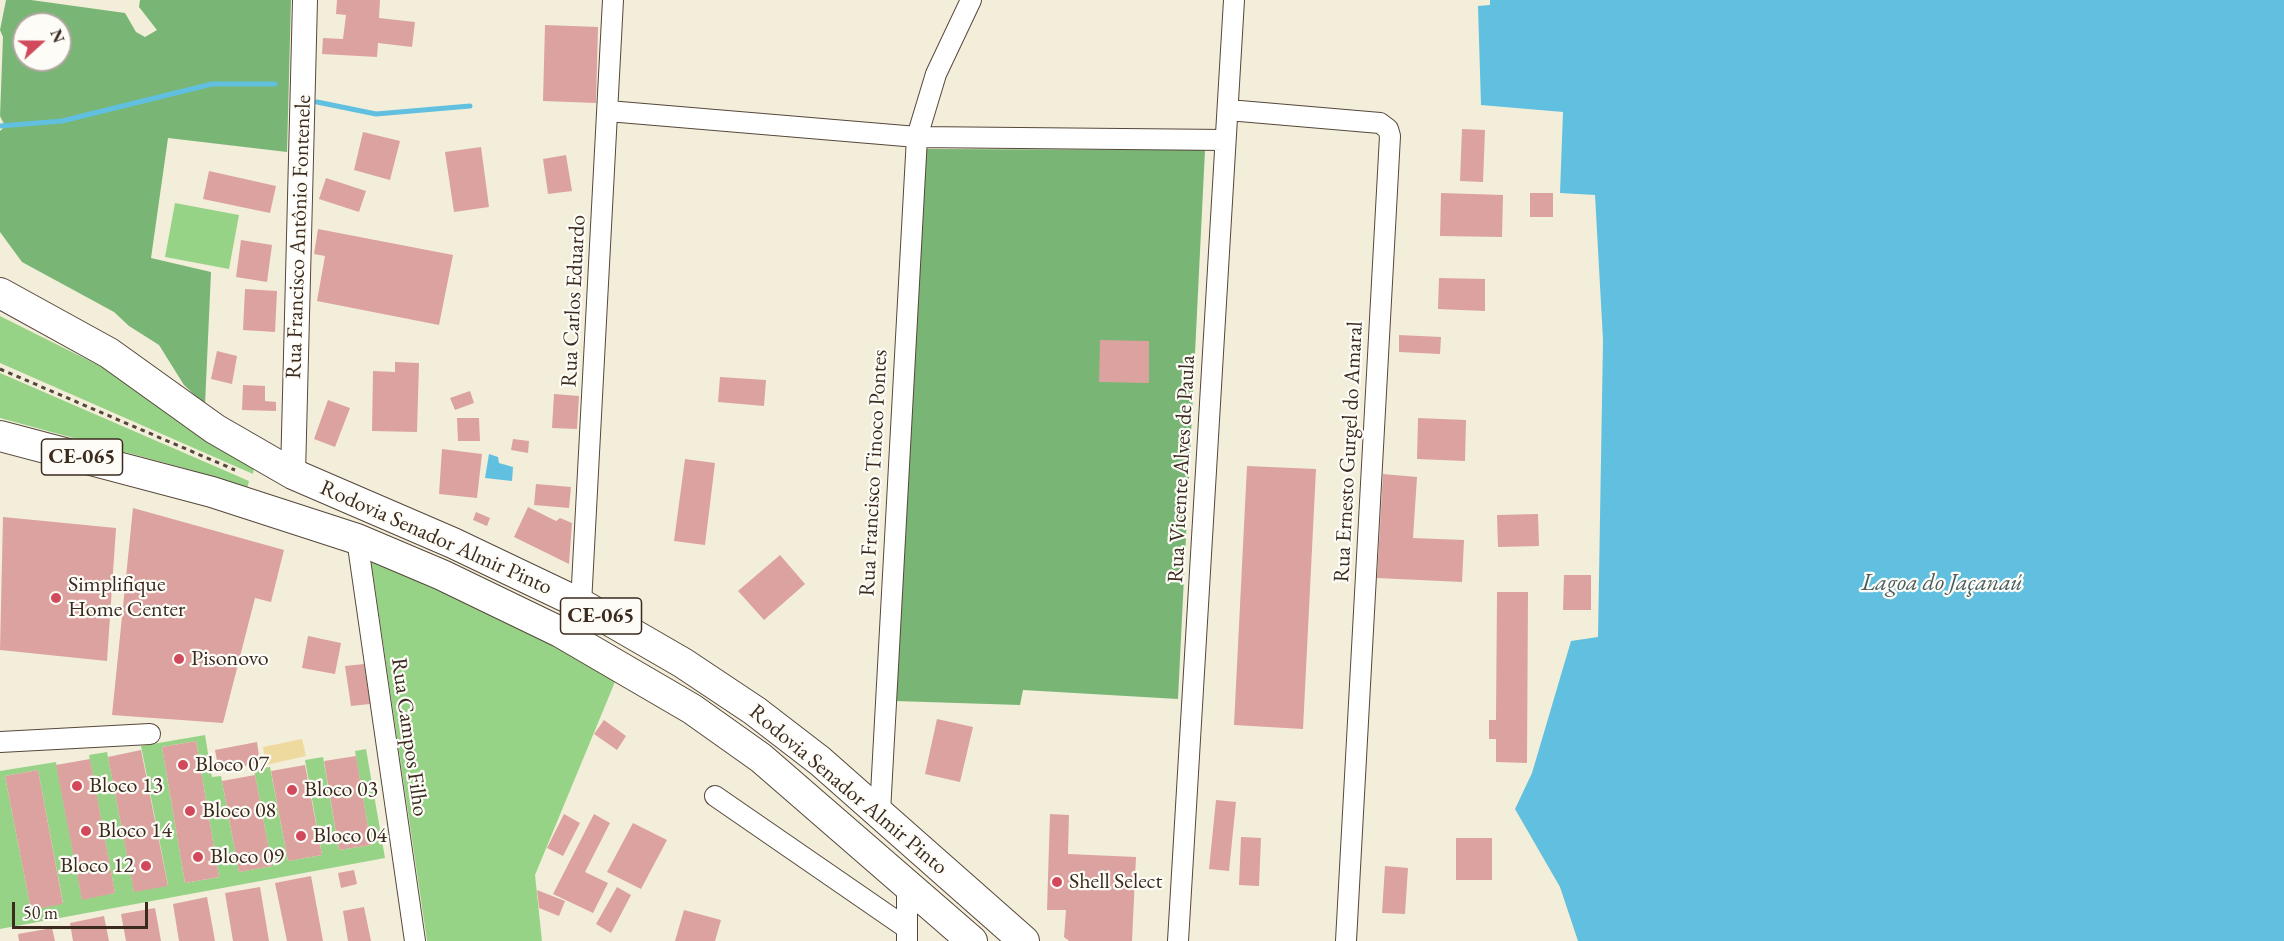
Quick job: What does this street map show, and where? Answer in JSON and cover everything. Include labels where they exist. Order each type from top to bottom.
[{"type":"main road","name":"Rodovia Senador Almir Pinto","points":[[5,299],[109,353],[215,429],[293,474],[453,543],[582,604],[683,663],[756,711],[880,812],[1024,941]]},
{"type":"main road","name":"Rodovia Senador Almir Pinto","points":[[0,436],[212,492],[357,539],[442,575],[560,632],[692,709],[760,758],[972,941]]},
{"type":"street","name":"Rua Francisco Antônio Fontenele","points":[[293,474],[305,0]]},
{"type":"street","name":"Rua Carlos Eduardo","points":[[582,604],[613,0]]},
{"type":"street","name":"Rua Francisco Tinoco Pontes","points":[[880,812],[917,137],[936,74],[971,0]]},
{"type":"street","name":"Rua Vicente Alves de Paula","points":[[1178,941],[1234,0]]},
{"type":"street","points":[[608,111],[917,137],[1225,140]]},
{"type":"street","name":"Rua Ernesto Gurgel do Amaral","points":[[1228,111],[1380,123],[1388,129],[1390,136],[1346,941]]},
{"type":"street","name":"Rua Campos Filho","points":[[357,539],[415,941]]},
{"type":"street","points":[[0,742],[150,734]]},
{"type":"street","points":[[715,796],[906,934]]},
{"type":"street","points":[[906,934],[907,883]]},
{"type":"green space","points":[[6,0],[31,0],[125,13],[136,32],[145,37],[157,30],[139,7],[140,0],[291,0],[287,152],[168,138],[151,258],[211,272],[205,405],[184,385],[159,345],[129,326],[114,312],[22,262],[0,232],[0,131],[5,126],[0,116],[3,37],[0,30]]},
{"type":"green space","points":[[925,149],[1205,150],[1178,699],[1023,690],[1020,705],[895,701]]},
{"type":"green space","points":[[175,203],[239,215],[229,269],[165,257]]},
{"type":"green space","points":[[0,316],[106,369],[254,467],[253,474],[0,363]]},
{"type":"green space","points":[[0,373],[249,481],[247,489],[191,470],[0,418]]},
{"type":"green space","points":[[371,561],[500,615],[617,677],[535,875],[542,941],[427,941]]},
{"type":"green space","points":[[205,735],[212,777],[221,776],[239,872],[272,866],[254,770],[261,768],[270,767],[288,861],[322,855],[305,760],[323,757],[339,850],[371,845],[355,751],[366,749],[385,858],[0,929],[0,771],[56,762],[82,899],[115,893],[89,755],[107,752],[134,891],[168,885],[141,746]],"holes":[[[196,741],[219,877],[185,883],[162,747]],[[38,770],[63,903],[31,910],[5,776]]]},
{"type":"sand","points":[[302,739],[306,756],[266,765],[263,747]]},
{"type":"water","name":"Lagoa do Jaçanaú","points":[[1490,0],[2284,0],[2284,941],[1578,941],[1560,887],[1515,809],[1532,773],[1571,641],[1598,637],[1603,340],[1595,195],[1560,193],[1563,112],[1481,105],[1478,6],[1490,5]]},
{"type":"water","points":[[489,454],[498,457],[499,463],[513,467],[512,481],[485,478]]},
{"type":"building","points":[[337,0],[380,0],[379,18],[415,22],[412,47],[378,43],[377,57],[322,54],[323,38],[343,39],[346,15],[336,14]]},
{"type":"building","points":[[545,25],[598,27],[596,103],[543,101]]},
{"type":"building","points":[[1462,129],[1485,130],[1483,182],[1460,181]]},
{"type":"building","points":[[363,132],[400,141],[390,180],[354,170]]},
{"type":"building","points":[[481,147],[489,207],[454,212],[445,152]]},
{"type":"building","points":[[566,155],[572,191],[548,194],[543,159]]},
{"type":"building","points":[[209,171],[276,186],[270,213],[203,199]]},
{"type":"building","points":[[326,178],[366,191],[359,212],[319,199]]},
{"type":"building","points":[[1441,193],[1503,195],[1502,237],[1440,236]]},
{"type":"building","points":[[1530,193],[1553,193],[1553,217],[1530,217]]},
{"type":"building","points":[[318,229],[453,255],[439,325],[317,301],[325,256],[314,254]]},
{"type":"building","points":[[241,240],[272,245],[267,282],[236,277]]},
{"type":"building","points":[[1439,278],[1485,279],[1485,311],[1438,309]]},
{"type":"building","points":[[245,289],[277,291],[275,332],[243,330]]},
{"type":"building","points":[[1399,335],[1441,337],[1440,354],[1399,352]]},
{"type":"building","points":[[1100,340],[1149,341],[1149,383],[1099,382]]},
{"type":"building","points":[[217,351],[237,356],[232,384],[211,379]]},
{"type":"building","points":[[395,362],[419,363],[417,432],[372,431],[373,371],[395,372]]},
{"type":"building","points":[[720,377],[766,380],[764,406],[718,402]]},
{"type":"building","points":[[243,385],[265,386],[265,401],[276,402],[276,411],[242,410]]},
{"type":"building","points":[[470,391],[474,403],[455,410],[450,398]]},
{"type":"building","points":[[554,394],[579,396],[577,429],[552,428]]},
{"type":"building","points":[[328,400],[350,408],[335,447],[314,439]]},
{"type":"building","points":[[457,418],[479,418],[480,441],[458,441]]},
{"type":"building","points":[[1418,418],[1466,420],[1465,461],[1417,459]]},
{"type":"building","points":[[513,439],[529,441],[528,453],[511,450]]},
{"type":"building","points":[[442,449],[482,454],[477,498],[439,494]]},
{"type":"building","points":[[685,459],[715,463],[705,545],[674,541]]},
{"type":"building","points":[[1247,466],[1316,469],[1303,729],[1234,725]]},
{"type":"building","points":[[1383,474],[1417,477],[1413,538],[1464,540],[1462,582],[1377,578]]},
{"type":"building","points":[[536,484],[571,487],[569,508],[534,505]]},
{"type":"building","points":[[528,507],[556,521],[560,518],[572,523],[569,564],[514,537]]},
{"type":"building","name":"Pisonovo","points":[[133,508],[284,550],[271,602],[255,598],[223,723],[112,715]]},
{"type":"building","points":[[476,512],[490,518],[487,526],[473,520]]},
{"type":"building","points":[[1538,514],[1539,546],[1498,547],[1497,515]]},
{"type":"building","name":"Simplifique Home Center","points":[[3,517],[116,528],[107,661],[0,650]]},
{"type":"building","points":[[780,555],[805,584],[764,620],[738,591]]},
{"type":"building","points":[[1564,575],[1591,575],[1591,610],[1563,610]]},
{"type":"building","points":[[1497,592],[1528,592],[1527,763],[1496,762],[1496,739],[1489,739],[1489,720],[1496,720]]},
{"type":"building","points":[[308,636],[341,643],[335,674],[302,668]]},
{"type":"building","points":[[364,664],[370,704],[351,706],[345,666]]},
{"type":"building","points":[[937,719],[973,727],[960,782],[925,774]]},
{"type":"building","points":[[604,720],[626,736],[617,750],[594,734]]},
{"type":"building","points":[[196,741],[219,877],[185,883],[162,747]]},
{"type":"building","points":[[257,742],[260,763],[219,771],[215,750]]},
{"type":"building","points":[[141,750],[168,886],[134,892],[108,757]]},
{"type":"building","points":[[356,756],[371,845],[339,850],[324,761]]},
{"type":"building","points":[[90,759],[115,893],[82,900],[56,765]]},
{"type":"building","points":[[305,765],[322,855],[288,861],[271,771]]},
{"type":"building","points":[[38,770],[63,904],[31,910],[5,776]]},
{"type":"building","points":[[255,775],[272,866],[239,872],[222,781]]},
{"type":"building","points":[[1216,800],[1236,802],[1229,871],[1209,869]]},
{"type":"building","points":[[564,814],[580,823],[563,856],[547,848]]},
{"type":"building","points":[[594,814],[610,823],[585,872],[608,883],[593,913],[553,894]]},
{"type":"building","points":[[1050,814],[1069,815],[1068,854],[1136,857],[1132,941],[1069,941],[1064,937],[1066,910],[1047,910]]},
{"type":"building","points":[[633,823],[667,840],[641,889],[607,872]]},
{"type":"building","points":[[1241,837],[1261,838],[1259,886],[1239,885]]},
{"type":"building","points":[[1456,838],[1492,838],[1492,880],[1456,880]]},
{"type":"building","points":[[1385,866],[1408,868],[1405,914],[1382,913]]},
{"type":"building","points":[[354,870],[357,884],[341,888],[338,873]]},
{"type":"building","points":[[311,876],[323,941],[287,941],[275,883]]},
{"type":"building","points":[[260,887],[269,941],[233,941],[225,893]]},
{"type":"building","points":[[617,887],[631,895],[611,933],[596,924]]},
{"type":"building","points":[[537,890],[565,901],[559,916],[539,908]]},
{"type":"building","points":[[207,897],[215,941],[179,941],[173,904]]},
{"type":"building","points":[[364,907],[371,941],[348,941],[343,911]]},
{"type":"building","points":[[155,908],[161,941],[126,941],[121,914]]},
{"type":"building","points":[[684,910],[721,920],[715,941],[675,941]]},
{"type":"building","points":[[104,916],[109,941],[73,941],[70,923]]},
{"type":"building","points":[[52,928],[55,941],[19,941],[18,934]]},
{"type":"waterway","points":[[0,126],[62,121],[212,84],[275,84]]},
{"type":"waterway","points":[[317,102],[376,114],[470,106]]},
{"type":"place","name":"Simplifique Home Center","points":[[56,598]]},
{"type":"place","name":"Pisonovo","points":[[179,659]]},
{"type":"place","name":"Bloco 07","points":[[183,765]]},
{"type":"place","name":"Bloco 13","points":[[77,786]]},
{"type":"place","name":"Bloco 03","points":[[292,790]]},
{"type":"place","name":"Bloco 08","points":[[190,811]]},
{"type":"place","name":"Bloco 14","points":[[86,831]]},
{"type":"place","name":"Bloco 04","points":[[301,836]]},
{"type":"place","name":"Bloco 09","points":[[198,857]]},
{"type":"place","name":"Bloco 12","points":[[146,866]]},
{"type":"place","name":"Shell Select","points":[[1057,882]]}]
